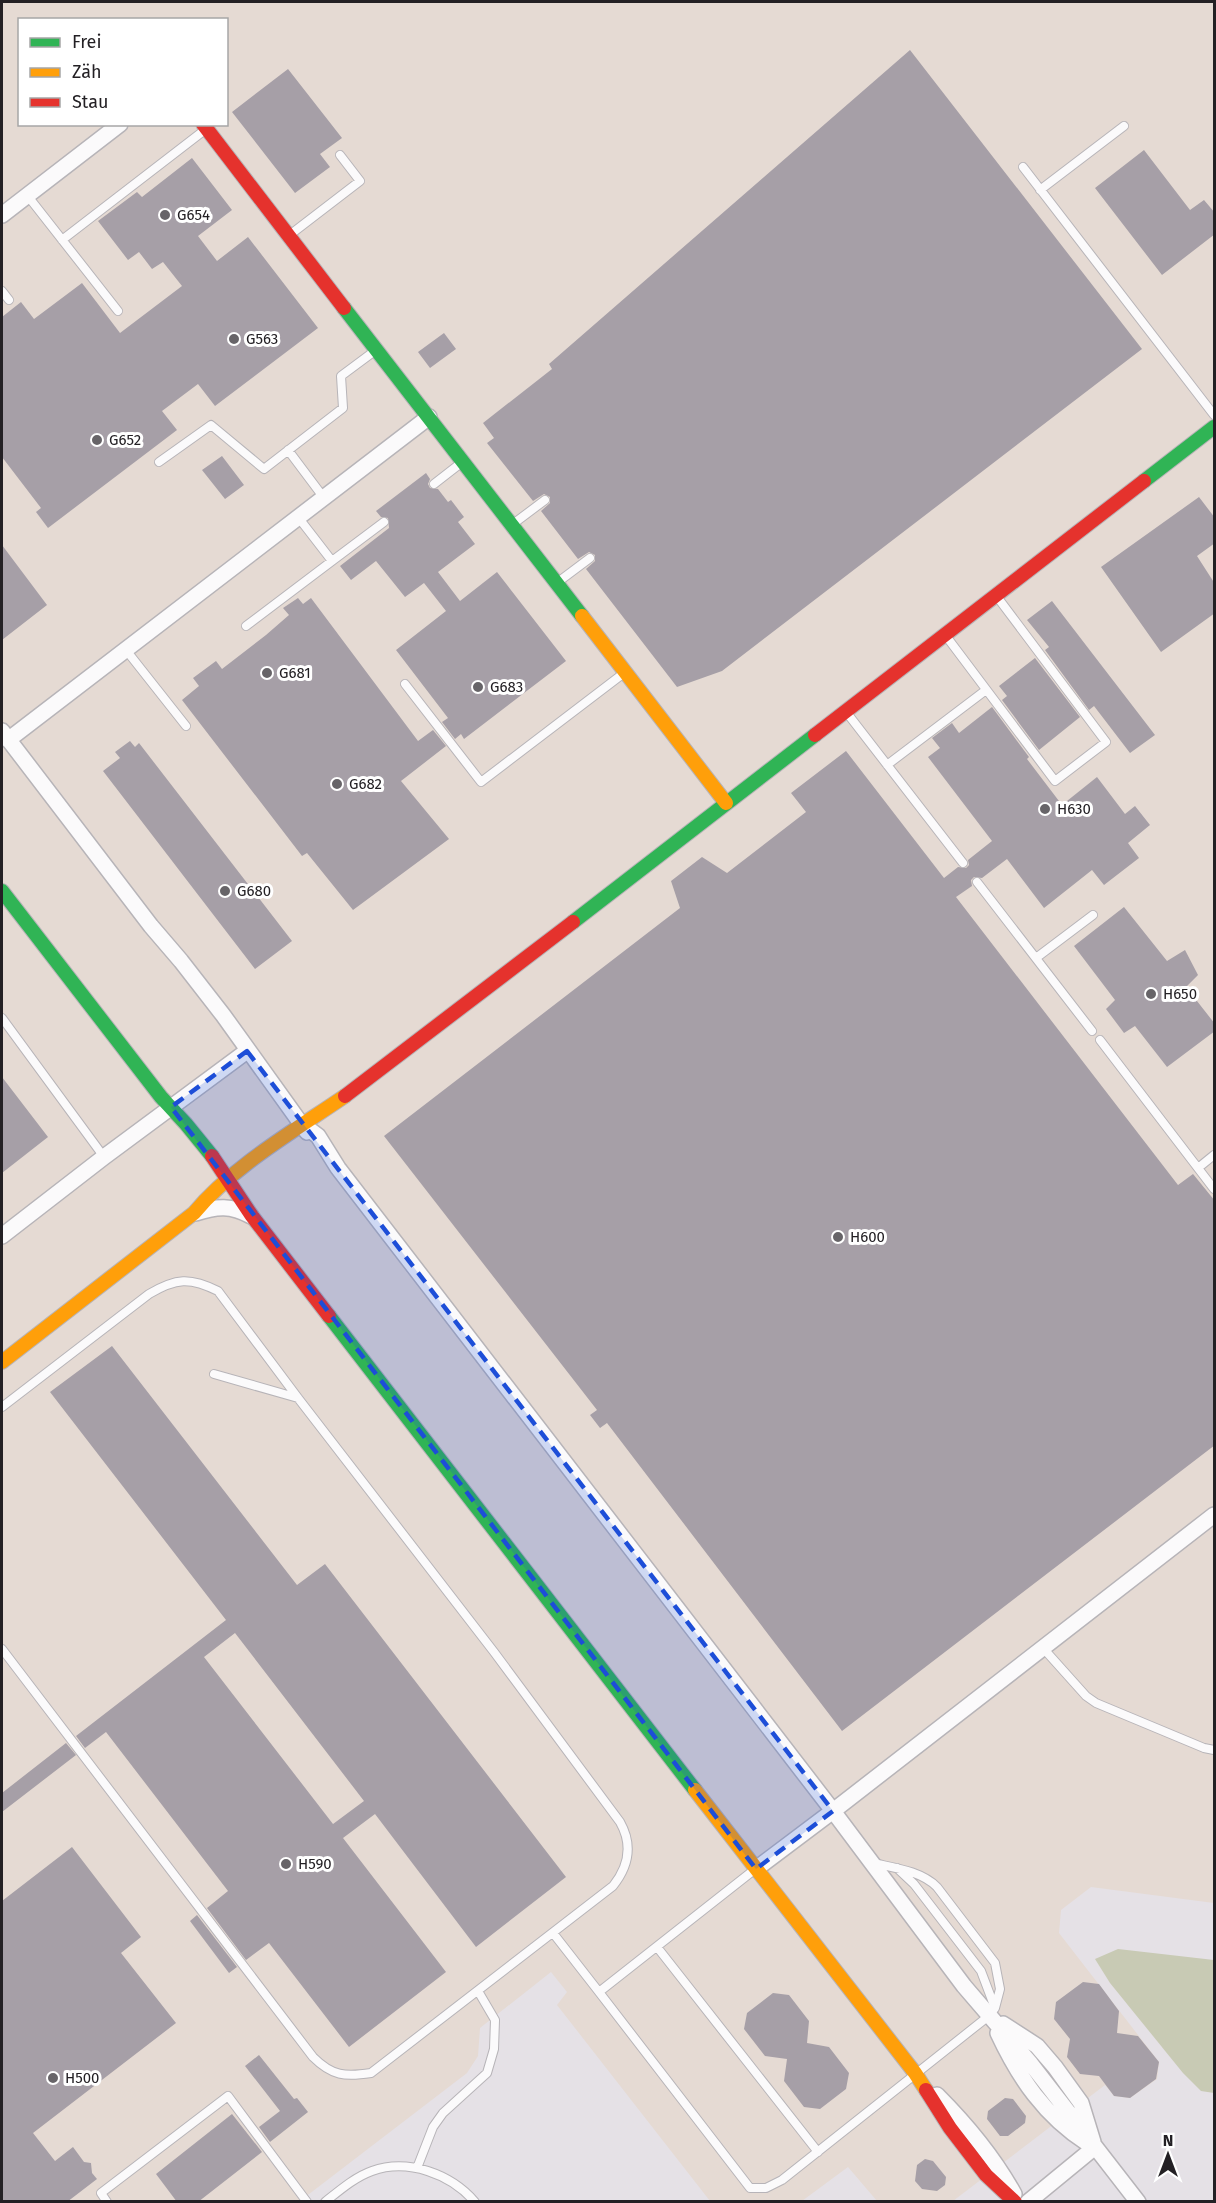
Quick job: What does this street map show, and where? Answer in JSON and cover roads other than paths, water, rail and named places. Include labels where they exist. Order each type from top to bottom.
[{"type":"street","points":[[2,215],[117,126]]},
{"type":"street","points":[[205,126],[726,803]]},
{"type":"street","points":[[429,417],[126,650],[5,736],[151,926],[181,960],[302,1124],[312,1141],[338,1168],[833,1811],[964,1986],[992,2012],[1138,2202]]},
{"type":"street","points":[[2,1362],[194,1213],[228,1179],[302,1124],[365,1082],[1215,427]]},
{"type":"street","points":[[2,891],[161,1097],[228,1179],[252,1216],[915,2073],[961,2119],[992,2171],[1016,2202]]},
{"type":"street","points":[[2,1236],[247,1051]]},
{"type":"street","points":[[194,1213],[218,1206],[236,1208],[252,1216]]},
{"type":"street","points":[[756,1869],[1215,1515]]},
{"type":"street","points":[[1028,2202],[1095,2147]]},
{"type":"lane","points":[[63,240],[205,126]]},
{"type":"lane","points":[[1040,190],[1124,126]]},
{"type":"lane","points":[[290,235],[360,181],[340,155]]},
{"type":"lane","points":[[1023,167],[1215,415]]},
{"type":"lane","points":[[27,195],[118,311]]},
{"type":"lane","points":[[2,291],[9,300]]},
{"type":"lane","points":[[159,462],[211,425],[264,469],[343,408],[341,376],[378,350]]},
{"type":"lane","points":[[288,450],[324,498]]},
{"type":"lane","points":[[434,483],[463,461]]},
{"type":"lane","points":[[512,525],[545,500]]},
{"type":"lane","points":[[298,517],[332,561]]},
{"type":"lane","points":[[246,626],[384,522]]},
{"type":"lane","points":[[556,583],[590,558]]},
{"type":"lane","points":[[945,634],[1055,781],[1106,742],[996,595]]},
{"type":"lane","points":[[126,650],[186,726]]},
{"type":"lane","points":[[405,684],[481,782],[625,673]]},
{"type":"lane","points":[[887,765],[987,690]]},
{"type":"lane","points":[[846,711],[963,863]]},
{"type":"lane","points":[[977,882],[1092,1031]]},
{"type":"lane","points":[[1036,958],[1093,915]]},
{"type":"lane","points":[[2,1018],[104,1157]]},
{"type":"lane","points":[[1100,1040],[1215,1189]]},
{"type":"lane","points":[[1198,1168],[1215,1155]]},
{"type":"lane","points":[[2,1407],[161,1287],[184,1280],[204,1284],[218,1291],[494,1652],[625,1831],[628,1839],[625,1868],[613,1886],[371,2073],[345,2075],[325,2069],[313,2057],[2,1650]]},
{"type":"lane","points":[[214,1374],[298,1398]]},
{"type":"lane","points":[[1043,1648],[1086,1696],[1096,1703],[1204,1748],[1215,1750]]},
{"type":"lane","points":[[553,1933],[750,2188],[766,2188],[782,2180],[818,2152],[992,2012],[1000,1989],[995,1963],[929,1880],[897,1868],[872,1862]]},
{"type":"lane","points":[[897,1868],[914,1884],[981,1971],[992,2012]]},
{"type":"lane","points":[[599,1992],[756,1869]]},
{"type":"lane","points":[[657,1947],[818,2152]]},
{"type":"lane","points":[[417,2168],[433,2127],[443,2113],[487,2073],[494,2049],[495,2020],[477,1991]]},
{"type":"lane","points":[[107,2202],[101,2193],[228,2096],[307,2202]]},
{"type":"lane","points":[[325,2202],[347,2184],[373,2170],[397,2166],[417,2168],[453,2181],[476,2202]]},
{"type":"place","name":"G654","points":[[165,215]]},
{"type":"place","name":"G563","points":[[234,339]]},
{"type":"place","name":"G652","points":[[97,440]]},
{"type":"place","name":"G681","points":[[267,673]]},
{"type":"place","name":"G683","points":[[478,687]]},
{"type":"place","name":"G682","points":[[337,784]]},
{"type":"place","name":"H630","points":[[1045,809]]},
{"type":"place","name":"G680","points":[[225,891]]},
{"type":"place","name":"H650","points":[[1151,994]]},
{"type":"place","name":"H600","points":[[838,1237]]},
{"type":"place","name":"H590","points":[[286,1864]]},
{"type":"place","name":"H500","points":[[53,2078]]}]
